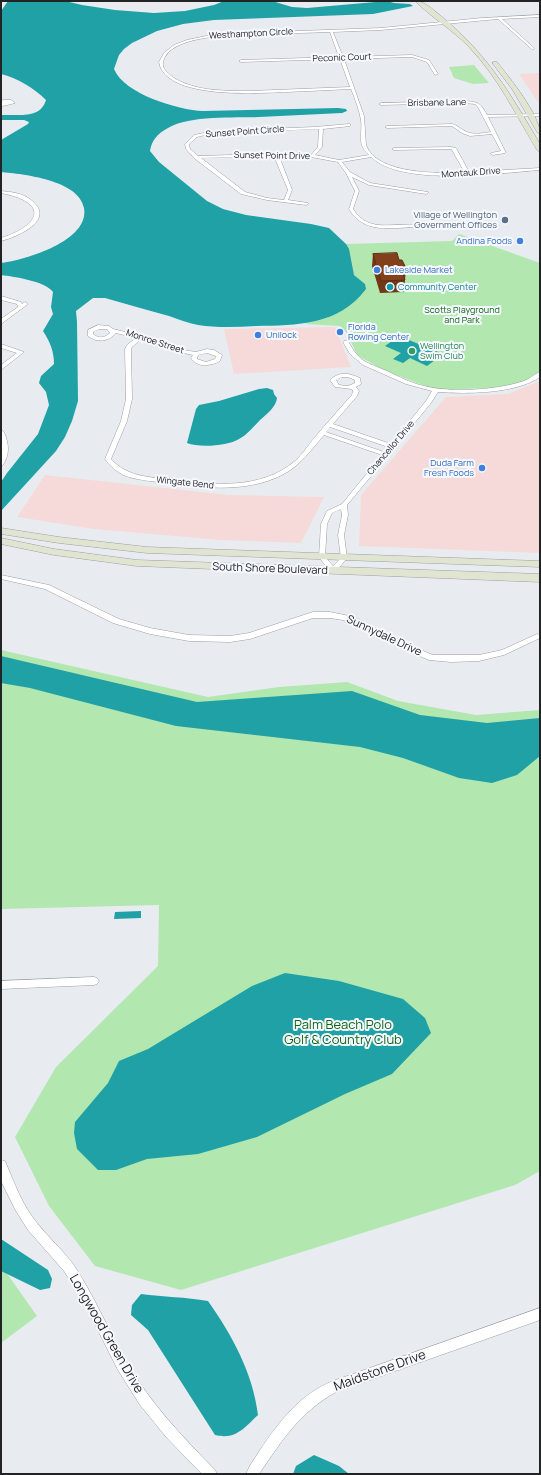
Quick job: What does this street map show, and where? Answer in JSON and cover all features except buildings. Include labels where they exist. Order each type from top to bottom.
[{"type":"main road","points":[[418,1],[447,23],[486,63],[504,89],[540,150]]},
{"type":"main road","points":[[427,1],[456,22],[463,29]]},
{"type":"main road","points":[[492,58],[510,83],[540,132]]},
{"type":"main road","name":"South Shore Boulevard","points":[[1,531],[60,540],[146,550],[540,564]]},
{"type":"main road","name":"South Shore Boulevard","points":[[1,541],[54,552],[137,563],[540,578]]},
{"type":"street","name":"Westhampton Circle","points":[[352,88],[244,92],[213,90],[188,85],[175,80],[165,73],[161,65],[163,57],[171,49],[186,42],[200,38],[232,34],[381,29],[499,18],[540,16]]},
{"type":"street","points":[[499,18],[533,49]]},
{"type":"street","points":[[331,31],[362,116],[363,144],[371,156]]},
{"type":"street","name":"Peconic Court","points":[[241,61],[415,56],[429,61],[436,74]]},
{"type":"street","name":"Brisbane Lane","points":[[381,104],[468,102],[478,105],[503,151],[493,154]]},
{"type":"street","points":[[486,118],[540,115]]},
{"type":"street","name":"Sunset Point Circle","points":[[196,157],[189,150],[187,144],[194,137],[206,133],[321,128],[349,125]]},
{"type":"street","points":[[387,127],[452,125],[468,133],[494,133]]},
{"type":"street","points":[[312,156],[319,149],[321,128]]},
{"type":"street","points":[[394,149],[443,147],[454,149],[468,174]]},
{"type":"street","name":"Sunset Point Drive","points":[[196,157],[300,154],[339,161],[371,156]]},
{"type":"street","points":[[276,155],[290,190],[285,202]]},
{"type":"street","name":"Montauk Drive","points":[[371,156],[390,166],[408,171],[438,175],[540,169]]},
{"type":"street","points":[[196,157],[240,191],[258,198],[306,204]]},
{"type":"street","points":[[339,161],[348,173],[357,191],[351,209],[356,219],[362,223],[372,225],[415,226]]},
{"type":"street","points":[[348,173],[369,184],[426,193]]},
{"type":"street","points":[[1,192],[26,198],[35,205],[38,212],[36,221],[29,228],[16,235],[1,240]]},
{"type":"street","points":[[1,322],[23,305],[2,300]]},
{"type":"street","name":"Monroe Street","points":[[113,331],[140,337],[165,347],[196,354]]},
{"type":"street","name":"Wingate Bend","points":[[140,337],[129,346],[128,349],[129,398],[124,421],[108,459],[119,471],[146,478],[230,487],[254,483],[275,475],[295,464],[323,433],[355,395],[356,391],[353,387]]},
{"type":"street","points":[[346,342],[348,349],[356,358],[367,365],[415,385],[436,390],[471,390],[509,387],[528,382],[540,374]]},
{"type":"street","points":[[1,346],[21,352],[1,368]]},
{"type":"street","points":[[1,360],[8,362]]},
{"type":"street","name":"Chancellor Drive","points":[[322,557],[324,524],[329,512],[344,505],[387,455],[429,402],[436,390]]},
{"type":"street","points":[[329,425],[393,446]]},
{"type":"street","points":[[1,432],[6,448],[6,457],[1,464]]},
{"type":"street","points":[[344,440],[350,432]]},
{"type":"street","points":[[323,433],[387,455]]},
{"type":"street","points":[[322,557],[333,571],[344,558],[341,535],[345,515],[344,505]]},
{"type":"street","name":"Sunnydale Drive","points":[[1,577],[47,587],[116,621],[150,631],[189,638],[230,639],[250,636],[313,616],[330,615],[351,619],[408,648],[432,658],[479,658],[504,652],[537,637]]},
{"type":"street","points":[[1,985],[94,981]]},
{"type":"street","name":"Longwood Green Drive","points":[[1,1165],[6,1180],[32,1226],[68,1268],[88,1297],[122,1366],[144,1401],[171,1434],[211,1474]]},
{"type":"street","name":"Maidstone Drive","points":[[252,1474],[290,1418],[300,1408],[321,1393],[333,1387],[540,1314]]},
{"type":"shaded area","points":[[540,73],[540,105],[519,74]]},
{"type":"shaded area","points":[[335,327],[351,367],[234,374],[224,329]]},
{"type":"shaded area","points":[[540,381],[540,553],[359,546],[361,495],[446,397],[508,394]]},
{"type":"shaded area","points":[[45,475],[229,495],[324,497],[301,543],[221,540],[94,529],[17,517]]},
{"type":"green space","points":[[474,65],[489,83],[473,84],[454,78],[449,67]]},
{"type":"green space","name":"Scotts Playground and Park","points":[[459,234],[540,263],[540,375],[516,387],[436,390],[383,370],[357,355],[347,333],[340,326],[305,324],[327,318],[365,284],[354,275],[346,244],[452,241]]},
{"type":"green space","name":"Palm Beach Polo Golf & Country Club","points":[[1,650],[208,697],[279,687],[347,682],[398,701],[476,715],[540,710],[540,1171],[515,1185],[181,1290],[95,1266],[49,1206],[15,1137],[56,1067],[158,966],[159,905],[1,909]]},
{"type":"green space","points":[[1,1265],[37,1316],[1,1343]]},
{"type":"water","points":[[8,1],[65,1],[115,10],[154,13],[185,11],[214,5],[224,1],[272,1],[292,7],[307,8],[387,1],[410,4],[413,6],[373,14],[214,20],[183,24],[157,31],[132,43],[119,55],[114,69],[120,78],[129,86],[153,99],[180,108],[203,111],[346,109],[347,111],[342,113],[212,118],[188,121],[168,128],[161,133],[154,140],[150,151],[159,162],[207,201],[223,209],[246,215],[329,228],[346,244],[349,249],[354,275],[365,284],[366,289],[355,301],[330,317],[301,324],[242,327],[198,325],[105,298],[93,298],[76,311],[78,401],[72,421],[65,437],[56,451],[1,511],[1,482],[38,434],[49,405],[46,392],[39,383],[41,376],[54,364],[51,347],[43,331],[53,314],[51,307],[53,292],[49,288],[37,282],[1,275],[1,263],[25,258],[39,253],[54,247],[67,239],[77,230],[83,220],[84,208],[80,198],[72,191],[61,185],[36,177],[1,172],[1,140],[29,122],[24,120],[1,120],[1,115],[27,115],[39,111],[46,100],[25,84],[1,74],[1,11]]},
{"type":"water","points":[[399,336],[443,354],[427,366],[410,358],[403,363],[393,359],[401,353],[385,346]]},
{"type":"water","points":[[267,388],[273,390],[277,398],[275,404],[248,433],[234,441],[221,445],[192,445],[187,443],[196,409],[199,405]]},
{"type":"water","points":[[1,656],[197,702],[352,691],[420,715],[487,723],[540,718],[540,756],[517,775],[492,783],[459,778],[403,758],[360,747],[176,726],[30,688],[1,683]]},
{"type":"water","points":[[141,911],[141,918],[114,919],[115,912]]},
{"type":"water","points":[[285,973],[339,981],[403,999],[425,1018],[431,1033],[392,1074],[345,1094],[257,1137],[198,1154],[147,1159],[116,1170],[98,1170],[77,1149],[74,1133],[75,1122],[108,1083],[119,1061],[148,1049],[252,986]]},
{"type":"water","points":[[1,1239],[48,1270],[52,1279],[50,1288],[40,1290],[1,1271]]},
{"type":"water","points":[[141,1294],[208,1301],[225,1327],[240,1355],[255,1399],[258,1415],[239,1432],[229,1436],[215,1435],[148,1330],[131,1315],[132,1305]]},
{"type":"water","points":[[314,1455],[339,1466],[349,1474],[293,1474],[296,1466]]},
{"type":"place","name":"Village of Wellington Government Offices","points":[[505,220]]},
{"type":"place","name":"Andina Foods","points":[[520,241]]},
{"type":"place","name":"Lakeside Market","points":[[377,270]]},
{"type":"place","name":"Community Center","points":[[390,287]]},
{"type":"place","name":"Florida Rowing Center","points":[[340,332]]},
{"type":"place","name":"Unilock","points":[[258,335]]},
{"type":"place","name":"Wellington Swim Club","points":[[412,351]]},
{"type":"place","name":"Duda Farm Fresh Foods","points":[[482,468]]}]
